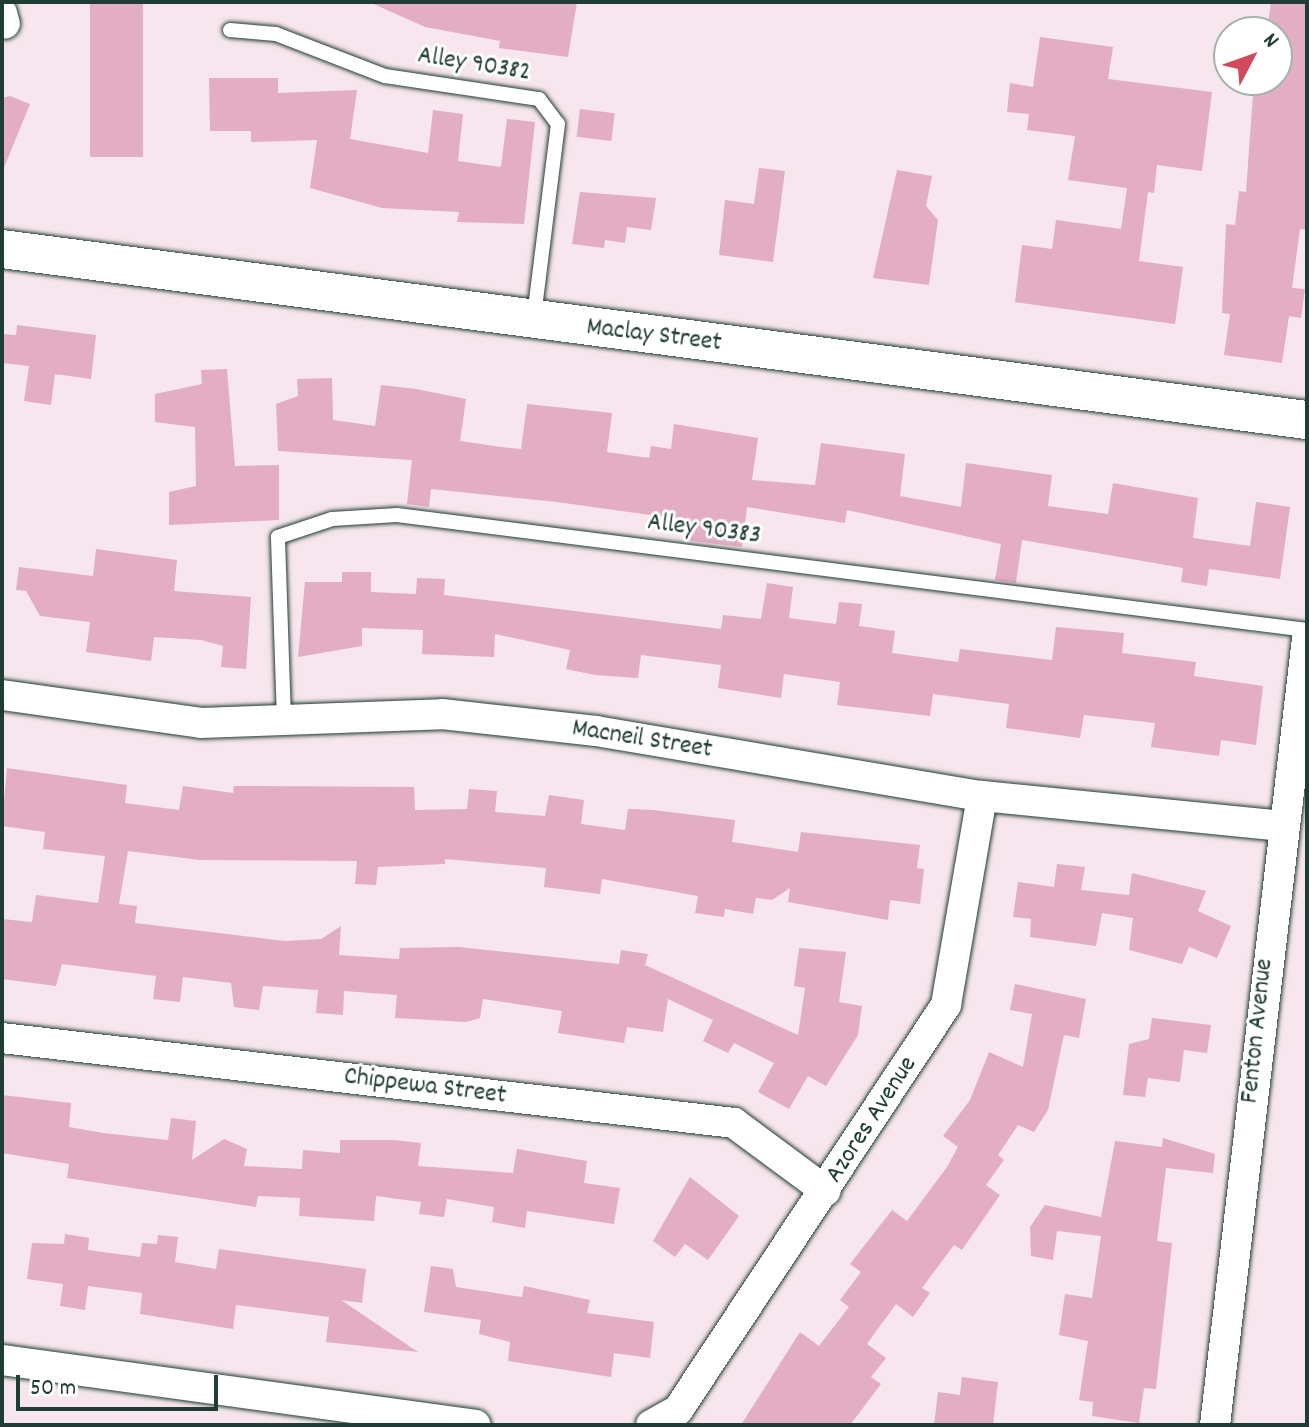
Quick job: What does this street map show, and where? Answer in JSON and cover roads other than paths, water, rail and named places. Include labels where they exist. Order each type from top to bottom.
[{"type":"street","name":"Maclay Street","points":[[2,249],[1307,420]]},
{"type":"street","name":"Fenton Avenue","points":[[1215,1425],[1280,826],[1307,638]]},
{"type":"street","name":"Macneil Street","points":[[2,695],[201,723],[473,717],[982,796],[1280,826]]},
{"type":"street","name":"Azores Avenue","points":[[651,1425],[678,1410],[826,1191],[946,1005],[982,796]]},
{"type":"street","name":"Chippewa Street","points":[[2,1038],[734,1123],[826,1191]]},
{"type":"street","points":[[2,1360],[476,1425]]},
{"type":"lane","name":"Alley 90382","points":[[230,30],[276,34],[385,76],[539,99],[558,124],[533,320]]},
{"type":"lane","name":"Alley 90383","points":[[284,720],[278,537],[332,519],[397,515],[1307,630]]}]
